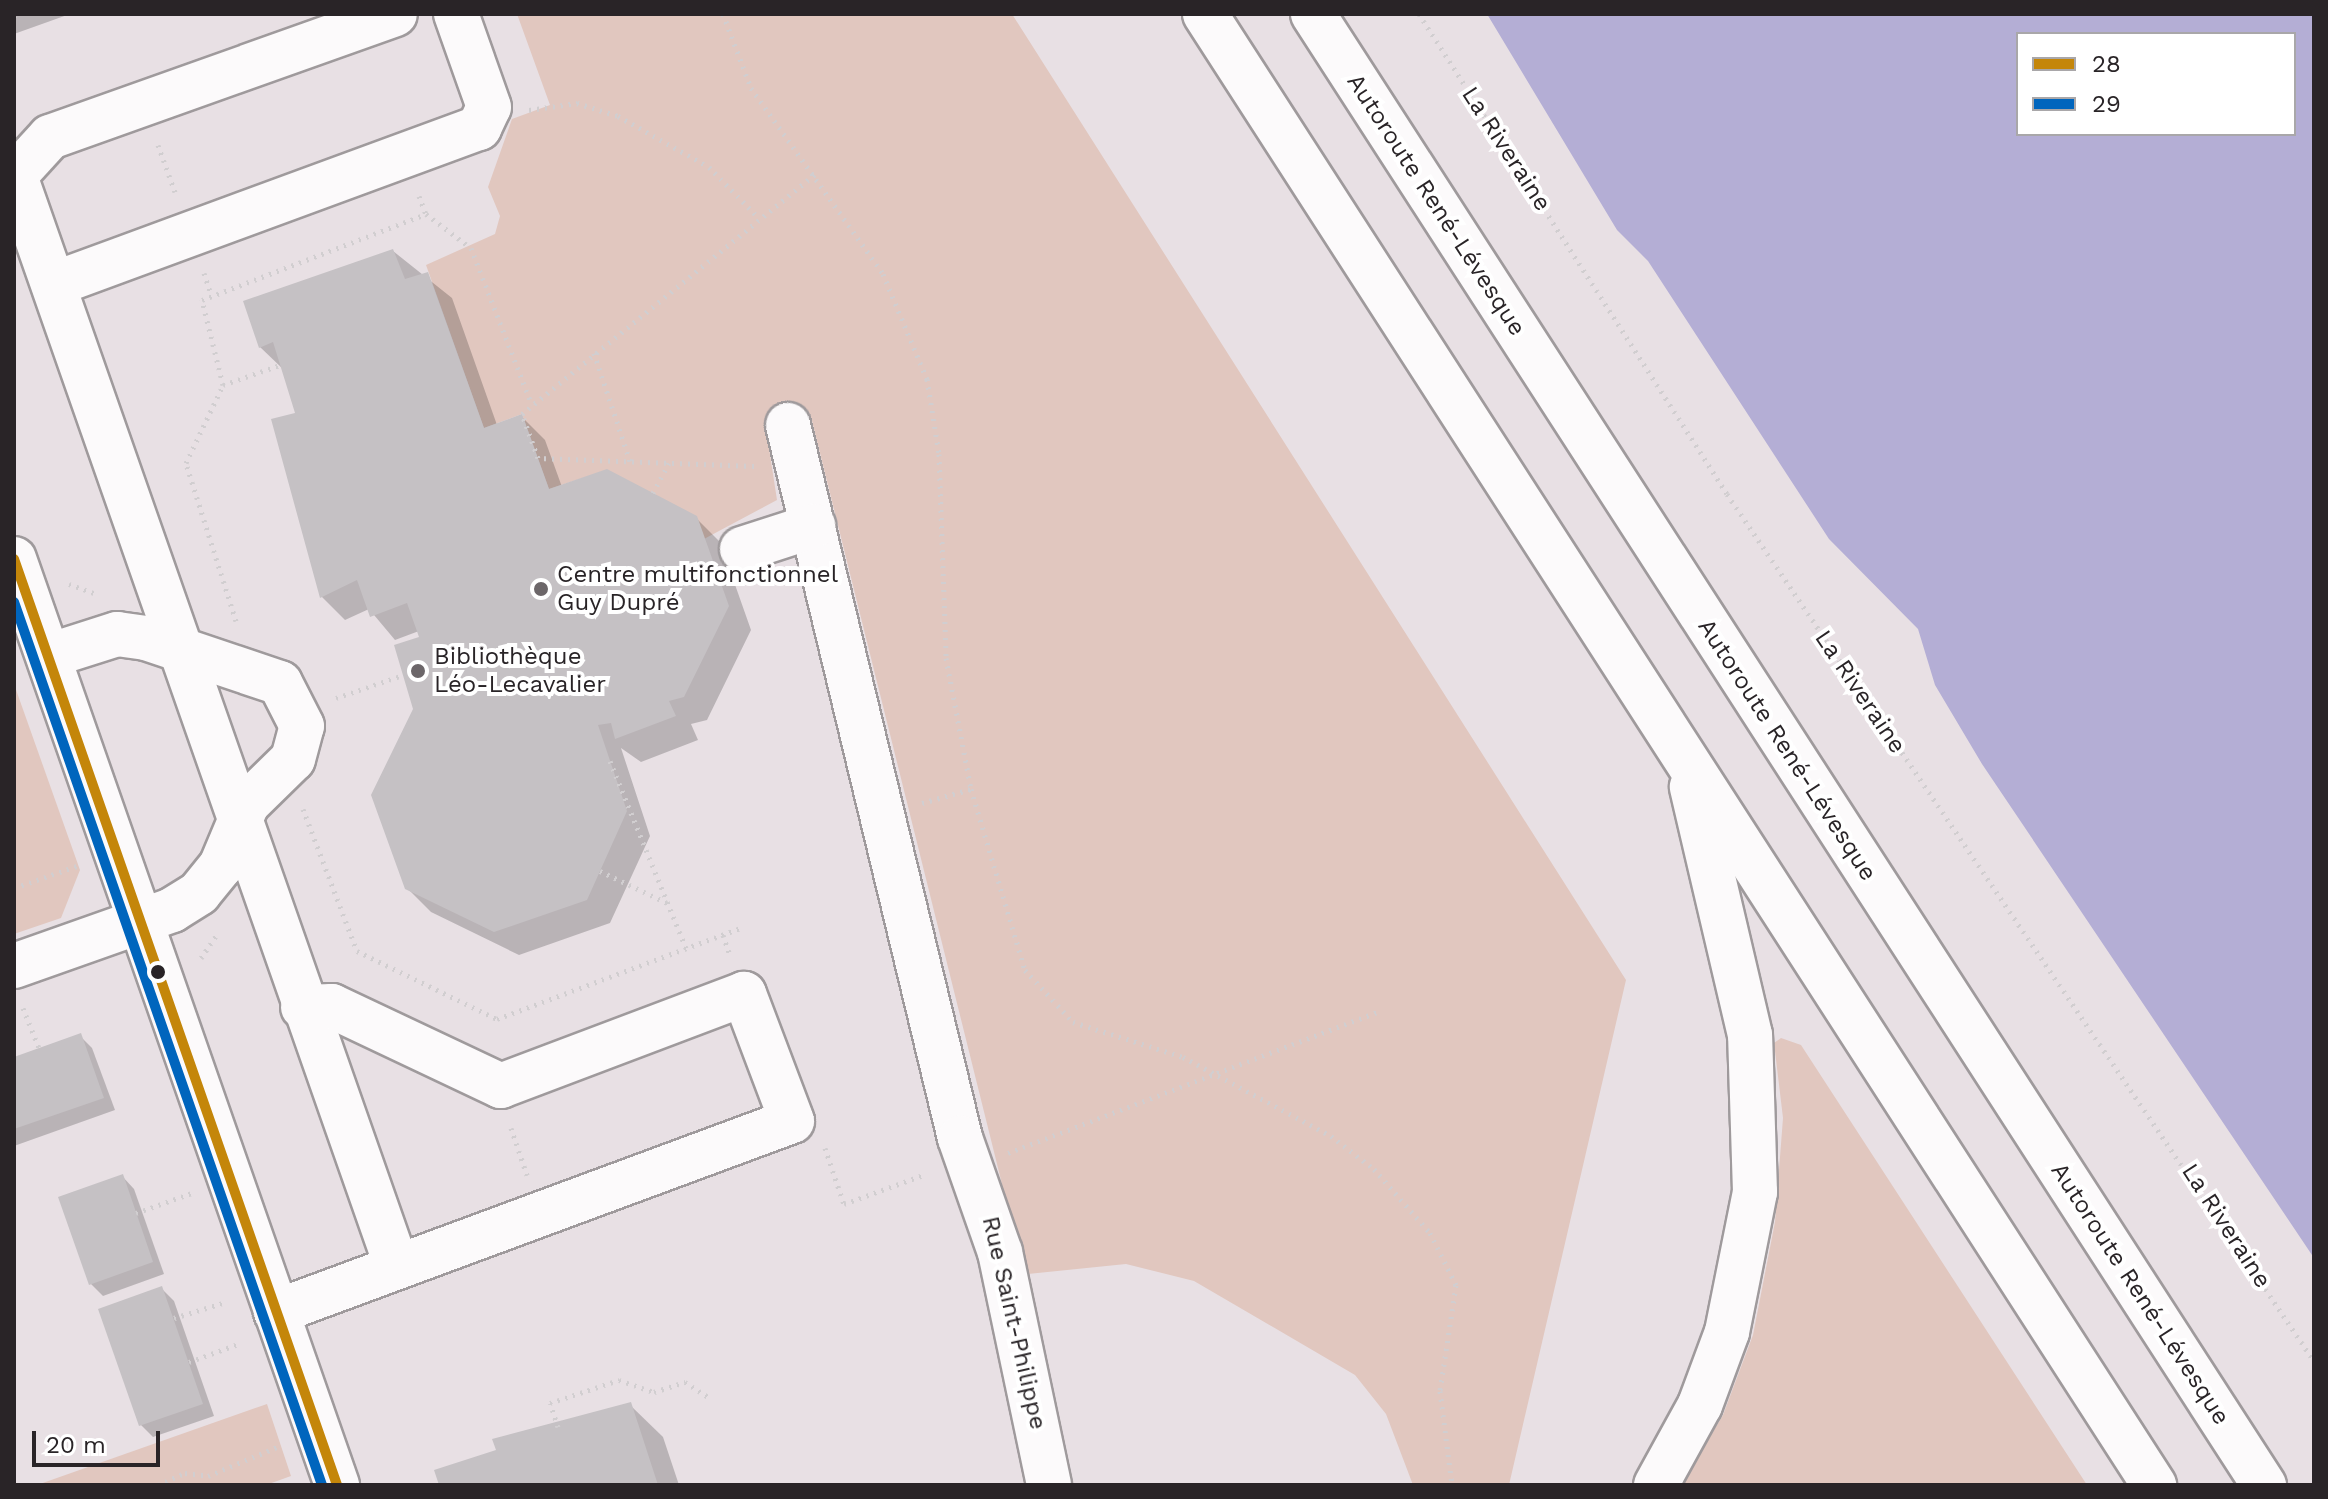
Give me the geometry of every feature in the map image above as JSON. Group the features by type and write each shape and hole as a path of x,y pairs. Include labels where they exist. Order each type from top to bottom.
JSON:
{"main road":[{"path":"395,14 50,137 17,172 303,1007 397,1267"},
{"path":"57,283 479,128 489,107 456,14"},
{"path":"1205,14 2154,1485"},
{"name":"Autoroute René-Lévesque","path":"1313,14 2264,1485"},
{"name":"Rue Saint-Philippe","path":"788,425 965,1164 1000,1252 1049,1485"},
{"path":"742,549 813,526"},
{"path":"17,578 48,656 140,923 262,1326 337,1485"},
{"path":"17,982 199,893 221,866 239,818 293,759 302,726 298,710 280,683 180,649 117,634 48,656"},
{"path":"1656,1485 1700,1405 1727,1332 1756,1176 1750,1035 1685,758"},
{"path":"262,1326 397,1267 792,1121 744,994 501,1086 332,1006 303,1007"}],"path":[{"path":"723,14 751,88 815,174 883,274 927,379 939,454 946,658 971,789 1025,970 1073,1022 1225,1076 1352,1151 1444,1252 1458,1305 1440,1391 1452,1485"},
{"name":"La Riveraine","path":"1419,14 1727,494 2314,1361"},
{"path":"550,105 577,103 668,141 709,167 759,218"},
{"path":"155,137 177,197"},
{"path":"772,466 538,458 522,414 815,174"},
{"path":"239,630 186,463 223,385 198,308 210,291 426,214 471,248 532,405"},
{"path":"594,353 630,461"},
{"path":"223,385 280,365"},
{"path":"653,493 669,463"},
{"path":"331,700 403,675"},
{"path":"328,690 335,714"},
{"path":"610,761 686,948"},
{"path":"310,798 303,809 357,951 497,1019 740,928"},
{"path":"14,888 83,864"},
{"path":"600,871 667,903"},
{"path":"17,982 39,1048"},
{"path":"821,1138 844,1204 1225,1076 1380,1011"},
{"path":"509,1123 530,1182"},
{"path":"136,1213 197,1191"},
{"path":"174,1318 234,1299"},
{"path":"189,1362 262,1326"},
{"path":"558,1427 550,1403 619,1380 654,1392 685,1382 711,1399"},
{"path":"158,1485 185,1473 208,1476 286,1444"}],"shaded area":[{"path":"517,14 1012,14 1626,980 1509,1485 1413,1485 1386,1414 1355,1375 1194,1281 1126,1264 1018,1275 1001,1180 812,421 798,404 774,411 769,448 777,500 704,539 607,470 549,489 522,414 484,428 426,265 495,234 500,216 488,187 512,119 550,105"},
{"path":"1487,14 2314,14 2314,1258 1982,764 1935,685 1918,629 1829,539 1648,261 1617,230"},
{"path":"14,684 80,870 61,918 14,934"},
{"path":"1781,1038 1801,1045 2087,1485 1681,1485 1723,1415 1753,1335 1775,1222 1783,1118 1774,1043"},
{"path":"267,1404 291,1476 266,1485 37,1485"}],"building":[{"name":"Centre multifonctionnel Guy Dupré","path":"393,249 405,279 428,272 484,428 522,414 549,489 607,469 697,516 729,606 684,697 669,701 676,716 615,739 611,723 598,725 627,811 587,900 494,932 405,889 371,795 413,709 394,645 419,637 407,603 370,617 357,580 320,598 271,419 295,413 273,342 259,348 243,301"},
{"path":"81,1033 104,1098 14,1129 14,1057"},
{"path":"123,1174 153,1262 89,1285 58,1197"},
{"path":"162,1286 203,1404 139,1426 98,1309"},
{"path":"631,1402 658,1485 439,1485 434,1470 496,1450 492,1439"}],"transit line":[{"name":"28","path":"14,559 337,1485"},
{"name":"29","path":"14,602 322,1485"}],"place":[{"name":"Centre multifonctionnel Guy Dupré","path":"541,589"},
{"name":"Bibliothèque Léo-Lecavalier","path":"418,671"}]}
